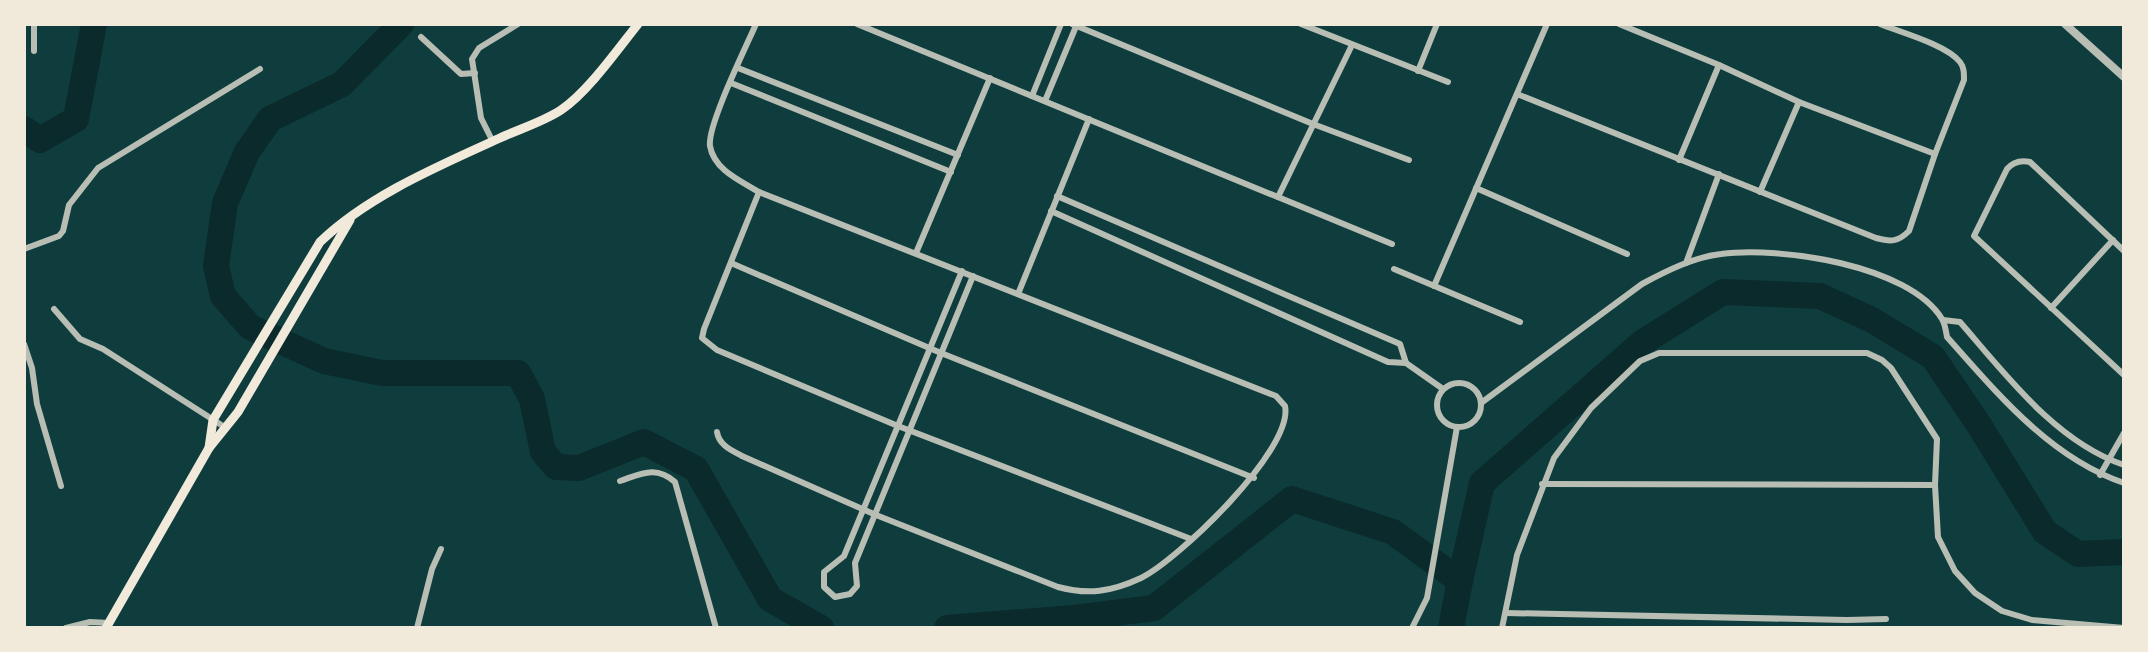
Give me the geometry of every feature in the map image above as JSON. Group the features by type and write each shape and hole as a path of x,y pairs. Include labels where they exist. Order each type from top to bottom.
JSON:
{"main road":[{"path":"209,448 213,420 320,242 393,192 562,110 604,68 638,24"},
{"path":"107,625 209,448 226,428 263,371 351,218"}],"street":[{"path":"34,24 34,51"},
{"path":"499,24 506,31"},
{"path":"493,142 481,118 472,59 479,48 518,24"},
{"path":"717,432 718,439 724,445 742,456 864,510 1058,587 1084,593 1125,585 1143,577 1191,539 1254,478 1286,419 1282,400 759,192 728,173 711,149 713,128 756,24"},
{"path":"857,24 1392,244"},
{"path":"1032,96 1061,24"},
{"path":"1301,24 1448,82"},
{"path":"1418,71 1437,24"},
{"path":"1434,286 1547,24"},
{"path":"1619,24 1799,102 1935,154"},
{"path":"1517,94 1890,242 1901,239 1909,231 1965,71 1951,54 1880,24"},
{"path":"2065,24 2124,77"},
{"path":"1045,101 1075,25 1313,124 1409,160"},
{"path":"421,37 461,74 475,73"},
{"path":"1278,197 1352,45"},
{"path":"1679,160 1719,65"},
{"path":"738,68 958,155"},
{"path":"24,249 57,239 63,231 69,205 79,188 98,168 260,69"},
{"path":"916,253 990,78"},
{"path":"731,83 951,172"},
{"path":"1760,192 1799,102"},
{"path":"1018,294 1089,119"},
{"path":"2124,251 2030,162 2017,162 2007,169 1974,236 2124,375"},
{"path":"1686,263 1719,174"},
{"path":"1476,188 1627,254"},
{"path":"759,192 704,329 702,338 705,342 717,350 898,426 1191,539"},
{"path":"1057,196 1400,344 1406,363"},
{"path":"1051,211 1388,362 1406,363 1443,389"},
{"path":"2051,308 2113,240"},
{"path":"1481,403 1475,389 1459,383 1443,389 1438,397 1438,414 1449,425 1467,426 1475,421 1481,403 1642,284 1686,263 1719,254 1745,253 1822,258 1870,270 1920,296 1943,320 1947,337 2032,426 2100,475 2124,483"},
{"path":"731,263 941,353 1254,478"},
{"path":"1394,269 1520,322"},
{"path":"962,271 844,556 827,568 823,577 827,591 835,597 850,594 857,586 855,563 973,276"},
{"path":"54,309 80,339 103,349 226,428"},
{"path":"1943,320 1960,322 2042,412 2081,444 2124,465"},
{"path":"24,344 32,368 37,404 61,486"},
{"path":"1502,628 1517,555 1554,458 1577,425 1647,356 1659,353 1867,353 1891,368 1937,439 1935,485 1938,537 1955,571 1975,593 2002,611 2032,620 2124,628"},
{"path":"1412,628 1427,598 1457,427"},
{"path":"2100,475 2124,433"},
{"path":"620,481 658,471 675,482 716,628"},
{"path":"1542,484 1935,485"},
{"path":"417,628 432,569 441,549"},
{"path":"1506,613 1886,619"},
{"path":"66,628 90,622 107,625"}],"waterway":[{"path":"24,129 40,140 76,119 94,24"},
{"path":"401,24 342,84 270,119 247,152 225,203 216,266 223,296 250,327 324,361 382,373 518,373 532,399 543,452 556,467 579,468 644,442 696,469 770,599 821,628"},
{"path":"947,628 1154,608 1292,499 1393,532 1460,581 1482,483 1643,342 1723,292 1820,296 1872,320 1933,357 2045,532 2078,554 2124,552"},
{"path":"1451,628 1460,581"}]}
